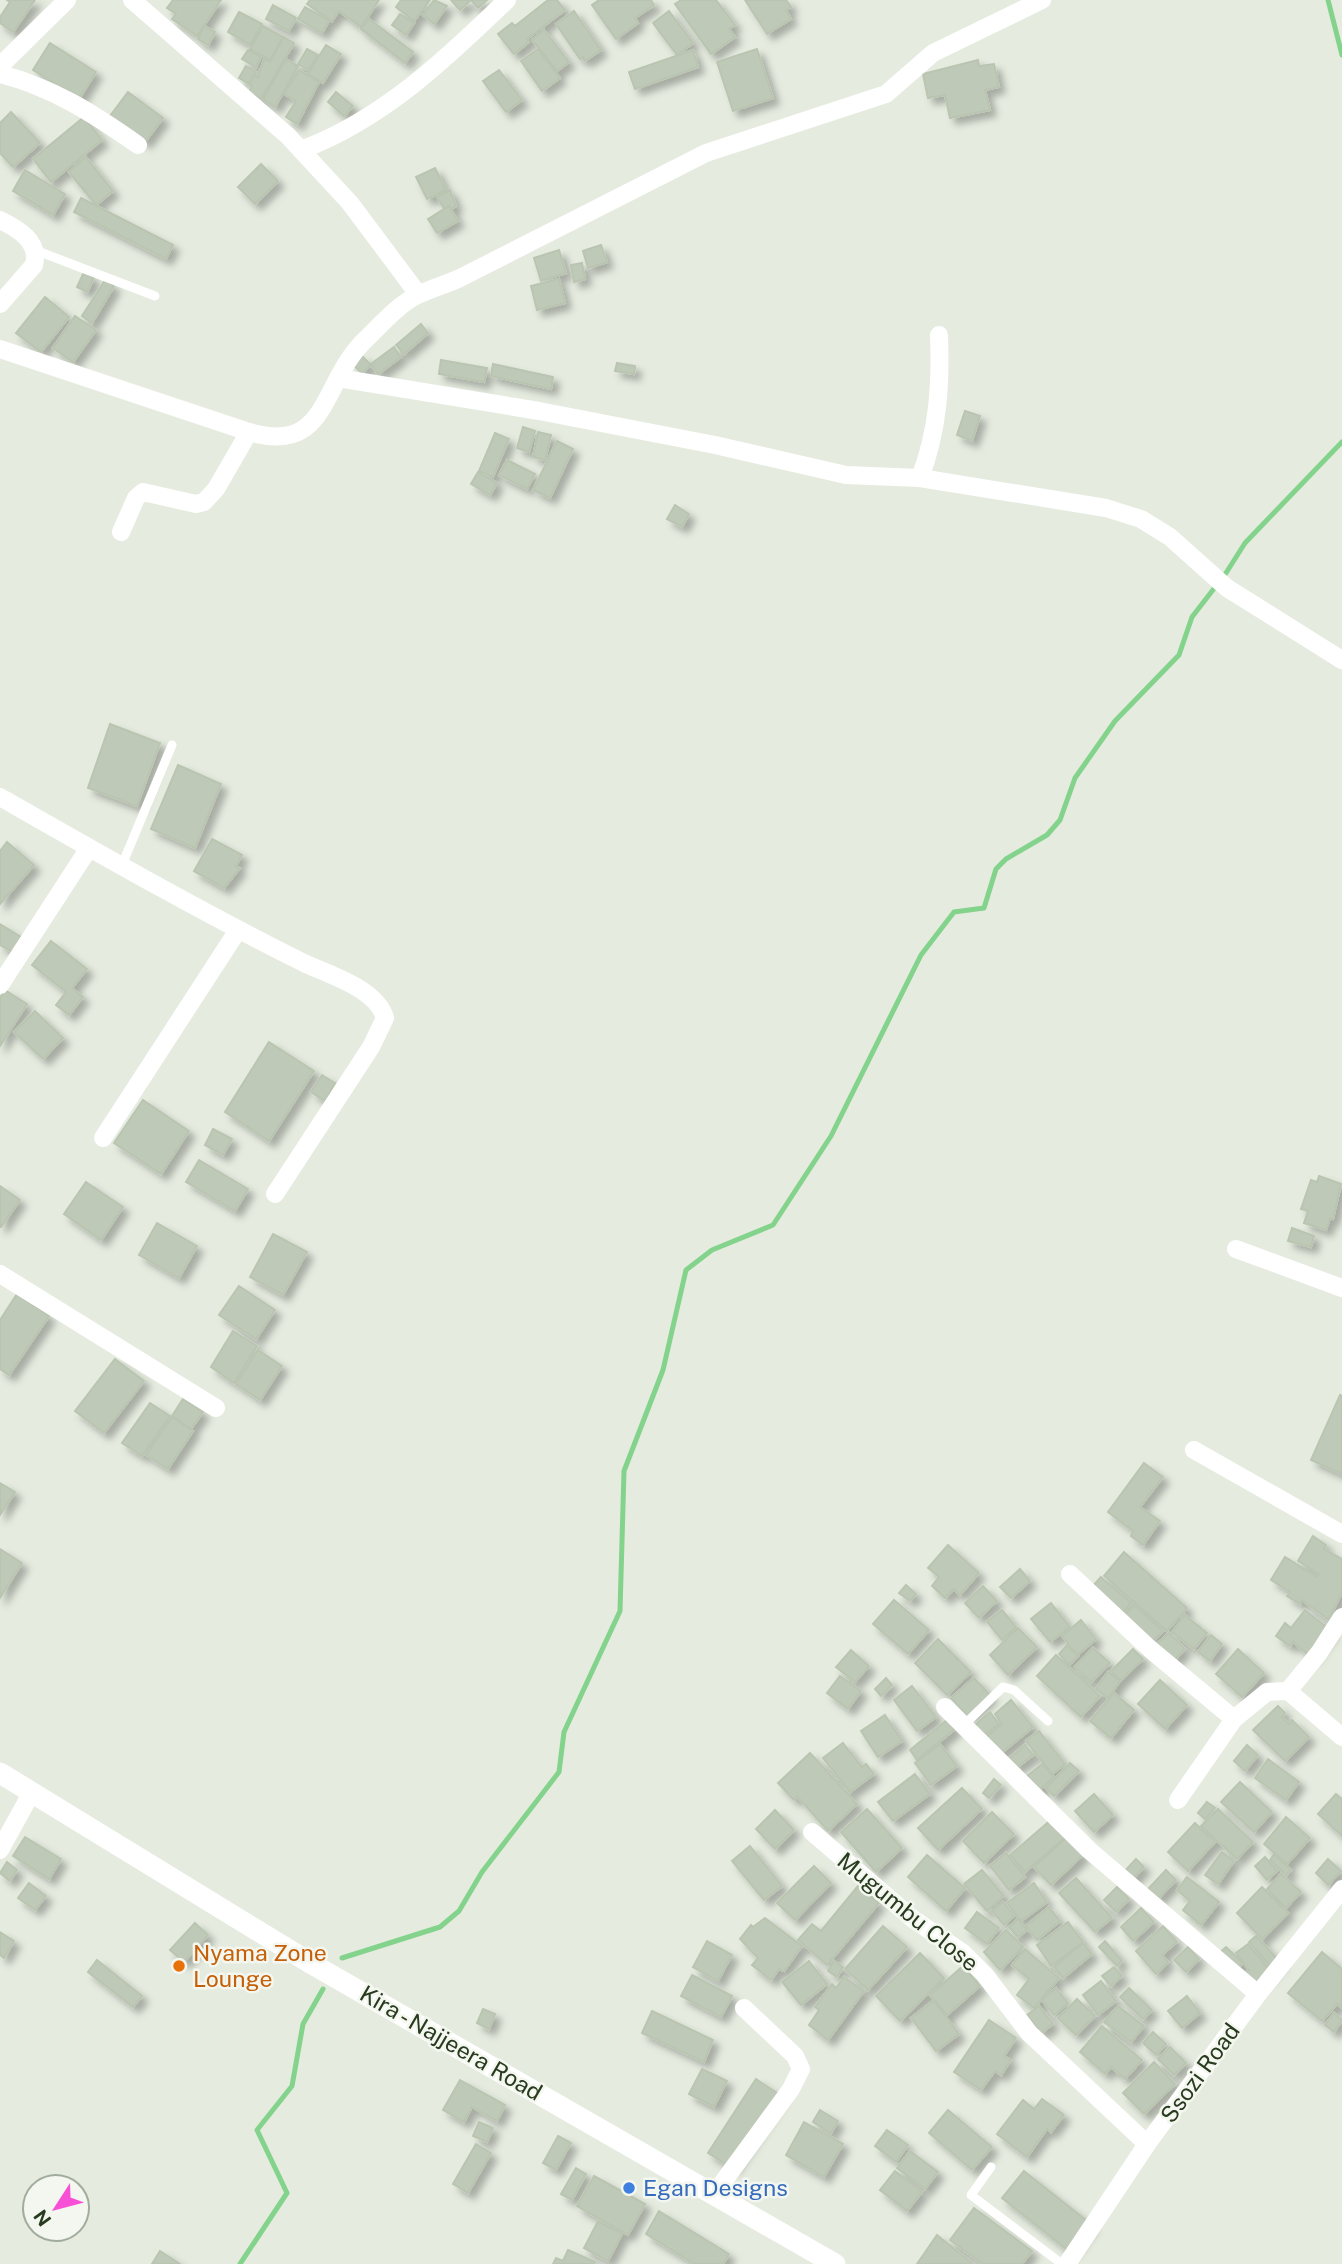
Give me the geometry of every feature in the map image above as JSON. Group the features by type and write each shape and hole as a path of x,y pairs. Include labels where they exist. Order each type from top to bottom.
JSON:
{"main road":[{"name":"Kira - Najjeera Road","path":"0,1773 312,1964 835,2264"}],"street":[{"path":"0,66 67,0"},
{"path":"132,0 199,56 301,150 350,203 418,294"},
{"path":"301,150 328,140 398,96 449,56 507,0"},
{"path":"0,349 274,440 304,430 326,404 338,378 361,345 418,294 460,278 706,153 886,94 933,53 1042,0"},
{"path":"0,74 56,93 96,115 138,145"},
{"path":"0,220 23,233 34,250 34,265 0,304"},
{"path":"920,478 934,437 941,385 939,335"},
{"path":"338,378 539,411 715,445 846,475 920,478 1106,508 1141,519 1170,537 1227,588 1342,660"},
{"path":"121,533 136,498 144,492 196,503 204,502 216,489 249,432"},
{"path":"0,797 238,930 359,990 378,1003 385,1018 371,1047 275,1194"},
{"path":"0,985 89,848"},
{"path":"103,1138 238,930"},
{"path":"1236,1250 1342,1288"},
{"path":"0,1274 215,1408"},
{"path":"1194,1450 1342,1534"},
{"path":"1070,1574 1150,1649 1234,1719"},
{"path":"1288,1691 1319,1653 1342,1617"},
{"path":"1178,1800 1234,1719 1267,1692 1288,1691 1342,1737"},
{"path":"946,1707 1089,1850 1258,1994"},
{"path":"0,1850 32,1792"},
{"name":"Mugumbu Close","path":"812,1832 914,1919 963,1953 985,1975 1030,2033 1147,2144"},
{"name":"Ssozi Road","path":"1067,2264 1147,2144 1258,1994 1339,1899"},
{"path":"715,2193 791,2089 801,2069 795,2056 744,2008"}],"lane":[{"path":"34,250 155,296"},
{"path":"122,865 172,745"},
{"path":"964,1725 1003,1687 1014,1690 1048,1721"},
{"path":"991,2167 971,2195 1062,2264"}],"building":[{"path":"7,0 35,0 13,32 0,23 0,17 10,2"},
{"path":"173,0 221,0 197,36 172,19 176,14 167,8"},
{"path":"310,0 379,0 361,27 339,11 332,21 307,4"},
{"path":"401,0 430,0 414,21 396,7"},
{"path":"434,0 447,6 434,24 423,15"},
{"path":"451,0 471,0 460,10"},
{"path":"471,0 487,0 478,8"},
{"path":"548,0 557,0 565,10 527,39 529,42 514,54 498,34 512,23 515,26"},
{"path":"599,0 651,0 654,5 635,18 638,23 616,39 592,5"},
{"path":"681,0 716,0 735,25 729,29 735,37 711,54 675,4"},
{"path":"745,0 786,0 791,7 786,10 791,19 767,34"},
{"path":"273,5 296,18 289,31 266,19"},
{"path":"305,7 329,21 322,33 298,19"},
{"path":"574,11 601,50 585,61 583,57 580,59 556,24"},
{"path":"669,11 693,43 677,55 653,23"},
{"path":"239,12 262,24 250,45 228,32"},
{"path":"400,14 414,23 406,35 392,25"},
{"path":"369,19 413,52 405,63 361,29"},
{"path":"204,26 215,32 208,45 198,39"},
{"path":"263,26 283,37 270,60 250,49"},
{"path":"544,30 569,62 557,71 532,40"},
{"path":"284,37 294,43 261,99 249,92 252,86 249,84 254,75 258,77 264,59 270,62"},
{"path":"50,43 96,72 79,99 33,70"},
{"path":"326,45 341,54 323,83 308,74"},
{"path":"307,49 318,55 308,70 298,64"},
{"path":"538,49 560,78 542,91 521,61"},
{"path":"757,49 773,98 733,111 717,62"},
{"path":"248,50 261,57 256,67 242,59"},
{"path":"693,50 698,67 635,89 629,72"},
{"path":"286,59 298,66 275,107 263,99"},
{"path":"978,60 979,66 994,64 999,87 985,90 990,110 950,118 945,95 928,98 923,74"},
{"path":"246,66 256,72 249,84 239,78"},
{"path":"299,70 319,82 297,124 286,117 296,101 284,94"},
{"path":"499,70 522,100 506,112 483,81"},
{"path":"128,92 163,118 145,142 110,116"},
{"path":"336,92 353,106 344,116 328,102"},
{"path":"11,112 40,143 13,167 0,153 0,123"},
{"path":"84,117 102,140 51,182 33,159"},
{"path":"86,157 113,191 96,205 69,172"},
{"path":"261,164 278,181 255,204 238,187"},
{"path":"435,168 446,190 427,199 416,177"},
{"path":"25,170 65,194 53,215 13,191"},
{"path":"450,190 456,206 446,212 437,197"},
{"path":"81,198 173,245 166,259 74,212"},
{"path":"449,206 458,221 437,233 428,219"},
{"path":"601,245 607,262 588,268 583,251"},
{"path":"559,250 566,273 541,281 534,258"},
{"path":"582,263 585,279 574,282 571,265"},
{"path":"84,272 94,278 87,292 77,287"},
{"path":"559,279 565,303 537,310 531,286"},
{"path":"105,280 114,286 92,323 82,316"},
{"path":"45,297 69,317 41,352 16,333"},
{"path":"75,316 96,330 73,362 53,348"},
{"path":"421,324 428,333 404,354 396,345"},
{"path":"394,347 401,357 378,374 371,364"},
{"path":"362,356 371,365 362,373 353,365"},
{"path":"441,360 487,368 484,382 439,374"},
{"path":"617,363 635,366 634,374 615,371"},
{"path":"493,364 553,377 551,389 491,376"},
{"path":"965,411 980,416 972,441 957,435"},
{"path":"523,427 535,431 529,452 517,448"},
{"path":"538,432 551,435 545,460 533,457"},
{"path":"495,433 509,439 493,477 479,471"},
{"path":"557,441 573,449 550,498 533,490"},
{"path":"507,460 535,474 527,489 499,475"},
{"path":"478,472 497,483 490,495 471,484"},
{"path":"675,505 689,514 682,527 667,519"},
{"path":"110,724 160,743 137,806 88,788"},
{"path":"178,765 221,784 195,848 151,829"},
{"path":"212,839 242,855 236,866 240,868 224,888 194,871"},
{"path":"7,842 34,865 0,904 0,851"},
{"path":"0,924 21,937 12,952 0,945"},
{"path":"51,941 87,969 72,988 83,997 69,1015 56,1005 66,992 32,965"},
{"path":"5,990 27,1004 0,1046 0,998"},
{"path":"35,1011 63,1038 43,1059 14,1032"},
{"path":"269,1042 314,1071 269,1141 225,1112"},
{"path":"322,1075 335,1083 325,1101 311,1092"},
{"path":"143,1100 189,1131 161,1174 114,1143"},
{"path":"213,1129 232,1139 223,1155 205,1145"},
{"path":"199,1160 248,1189 235,1211 186,1182"},
{"path":"1319,1176 1341,1184 1333,1219 1330,1218 1326,1230 1304,1223 1308,1211 1301,1209 1311,1180 1317,1182"},
{"path":"86,1182 123,1207 101,1240 64,1214"},
{"path":"0,1186 20,1200 1,1227 0,1227"},
{"path":"157,1223 197,1246 179,1278 139,1255"},
{"path":"1292,1228 1314,1236 1311,1247 1288,1241"},
{"path":"273,1234 307,1252 283,1295 250,1277"},
{"path":"239,1286 275,1310 256,1339 219,1315"},
{"path":"17,1294 49,1316 9,1375 0,1369 0,1320"},
{"path":"233,1331 257,1346 234,1383 211,1367"},
{"path":"258,1350 282,1366 260,1400 236,1384"},
{"path":"115,1359 144,1381 104,1433 75,1411"},
{"path":"1340,1395 1342,1396 1342,1474 1311,1460"},
{"path":"183,1399 203,1412 191,1429 172,1416"},
{"path":"150,1403 170,1416 142,1456 122,1443"},
{"path":"172,1417 193,1431 168,1469 146,1455"},
{"path":"1144,1463 1163,1477 1140,1507 1160,1521 1143,1545 1131,1536 1133,1531 1108,1512"},
{"path":"0,1483 15,1492 0,1515"},
{"path":"1313,1536 1326,1545 1324,1549 1342,1559 1342,1592 1329,1620 1302,1600 1300,1604 1287,1596 1290,1592 1271,1580 1285,1557 1317,1577 1319,1574 1298,1561"},
{"path":"948,1545 979,1573 960,1595 954,1589 945,1598 932,1586 939,1577 928,1568"},
{"path":"0,1549 22,1563 0,1598"},
{"path":"1124,1552 1187,1608 1167,1631 1104,1576"},
{"path":"1020,1569 1030,1581 1011,1598 1000,1587"},
{"path":"1101,1577 1131,1603 1122,1613 1092,1587"},
{"path":"906,1585 916,1594 910,1601 899,1593"},
{"path":"983,1586 997,1601 979,1618 965,1603"},
{"path":"894,1600 929,1630 908,1654 873,1624"},
{"path":"1051,1603 1070,1627 1050,1642 1031,1619"},
{"path":"1134,1605 1163,1631 1153,1641 1124,1615"},
{"path":"1002,1610 1016,1627 1002,1640 987,1622"},
{"path":"1305,1610 1331,1631 1311,1657 1293,1642 1290,1646 1276,1636 1285,1623 1291,1628"},
{"path":"1185,1615 1207,1633 1194,1649 1172,1632"},
{"path":"1081,1620 1096,1639 1077,1655 1062,1636"},
{"path":"1018,1628 1037,1647 1008,1675 990,1655"},
{"path":"1169,1633 1185,1649 1174,1661 1157,1644"},
{"path":"1211,1635 1222,1644 1210,1661 1198,1652"},
{"path":"938,1639 971,1672 947,1695 915,1663"},
{"path":"1067,1645 1078,1656 1069,1665 1059,1654"},
{"path":"1093,1648 1110,1663 1091,1682 1075,1667"},
{"path":"1133,1649 1143,1659 1120,1681 1111,1671"},
{"path":"1238,1649 1264,1673 1242,1697 1216,1674"},
{"path":"851,1650 869,1666 855,1682 836,1667"},
{"path":"1056,1655 1100,1696 1081,1717 1037,1676"},
{"path":"1108,1672 1120,1681 1108,1698 1096,1689"},
{"path":"840,1676 861,1691 848,1709 827,1693"},
{"path":"886,1678 892,1685 881,1696 875,1689"},
{"path":"974,1678 991,1696 968,1717 951,1698"},
{"path":"1160,1680 1187,1705 1165,1729 1138,1704"},
{"path":"912,1686 936,1717 917,1731 894,1700"},
{"path":"1114,1693 1134,1710 1111,1738 1090,1721"},
{"path":"1011,1700 1033,1727 999,1755 985,1738 1002,1724 995,1714"},
{"path":"1278,1706 1285,1713 1282,1717 1289,1724 1292,1720 1309,1737 1285,1761 1253,1730"},
{"path":"990,1712 999,1724 983,1736 975,1725"},
{"path":"885,1715 902,1741 878,1757 861,1731"},
{"path":"948,1719 955,1729 917,1760 910,1750"},
{"path":"1039,1731 1065,1764 1052,1774 1026,1741"},
{"path":"843,1743 862,1767 866,1764 874,1774 850,1792 823,1758"},
{"path":"940,1744 957,1766 931,1785 915,1763"},
{"path":"1025,1745 1033,1755 1016,1768 1009,1759"},
{"path":"1247,1745 1258,1755 1245,1771 1234,1761"},
{"path":"810,1753 857,1804 828,1831 797,1796 794,1800 778,1783"},
{"path":"1268,1759 1299,1782 1286,1800 1255,1778"},
{"path":"1070,1763 1079,1771 1054,1796 1046,1788"},
{"path":"1042,1764 1054,1777 1038,1791 1026,1777"},
{"path":"915,1774 930,1794 893,1821 878,1802"},
{"path":"994,1779 1001,1785 989,1798 983,1793"},
{"path":"1240,1782 1272,1812 1254,1832 1221,1802"},
{"path":"962,1788 982,1809 938,1850 918,1828"},
{"path":"1094,1794 1113,1815 1094,1832 1075,1811"},
{"path":"1336,1794 1342,1799 1342,1836 1318,1814"},
{"path":"1207,1802 1215,1808 1205,1819 1198,1813"},
{"path":"867,1809 902,1848 876,1872 841,1832"},
{"path":"1218,1809 1253,1842 1237,1859 1201,1826"},
{"path":"775,1810 794,1830 775,1849 756,1829"},
{"path":"992,1812 1014,1834 984,1863 963,1841"},
{"path":"1286,1817 1310,1838 1287,1864 1264,1844"},
{"path":"1052,1819 1067,1836 1025,1872 1010,1855"},
{"path":"1195,1823 1215,1842 1188,1871 1168,1852"},
{"path":"25,1837 61,1859 49,1879 13,1856"},
{"path":"1066,1838 1083,1855 1051,1885 1034,1867"},
{"path":"750,1846 782,1886 764,1900 732,1861"},
{"path":"1222,1852 1234,1861 1218,1884 1205,1875"},
{"path":"1006,1853 1025,1877 1009,1890 990,1866"},
{"path":"1274,1854 1291,1870 1286,1875 1270,1860"},
{"path":"927,1855 965,1888 946,1911 908,1877"},
{"path":"1265,1857 1277,1871 1267,1880 1255,1866"},
{"path":"1136,1859 1144,1867 1131,1881 1123,1873"},
{"path":"1328,1859 1341,1871 1328,1885 1316,1873"},
{"path":"7,1862 17,1870 10,1881 0,1873"},
{"path":"814,1866 831,1883 795,1920 777,1903"},
{"path":"982,1870 1004,1896 987,1911 964,1884"},
{"path":"1166,1870 1176,1880 1158,1899 1148,1889"},
{"path":"1281,1874 1301,1892 1286,1908 1267,1889"},
{"path":"1187,1877 1219,1902 1201,1925 1183,1910 1190,1901 1177,1890"},
{"path":"1076,1878 1112,1918 1095,1932 1059,1893"},
{"path":"29,1883 46,1896 35,1910 18,1898"},
{"path":"1034,1883 1047,1902 1021,1921 1007,1903"},
{"path":"858,1886 879,1903 827,1965 798,1940 812,1924 821,1931"},
{"path":"1117,1887 1129,1899 1116,1912 1104,1900"},
{"path":"1262,1887 1288,1913 1262,1939 1237,1913"},
{"path":"1003,1902 1014,1916 1004,1925 992,1911"},
{"path":"1049,1907 1060,1921 1037,1940 1026,1926"},
{"path":"1141,1908 1154,1922 1133,1941 1121,1927"},
{"path":"977,1912 999,1928 987,1944 965,1928"},
{"path":"765,1918 802,1946 784,1971 779,1969 771,1980 752,1965 758,1958 740,1939 751,1925 753,1927"},
{"path":"1018,1919 1027,1930 1018,1937 1009,1927"},
{"path":"1068,1922 1083,1942 1051,1966 1037,1945"},
{"path":"195,1923 208,1935 184,1962 170,1950"},
{"path":"883,1926 907,1947 868,1990 845,1969"},
{"path":"1163,1926 1177,1942 1162,1955 1168,1962 1156,1974 1136,1951"},
{"path":"1006,1930 1023,1947 1000,1970 984,1952"},
{"path":"0,1932 14,1941 4,1958 0,1955"},
{"path":"1256,1936 1280,1962 1272,1968 1249,1942"},
{"path":"707,1941 732,1955 718,1981 693,1967"},
{"path":"1105,1941 1122,1961 1117,1966 1099,1947"},
{"path":"1083,1943 1092,1954 1063,1978 1054,1967"},
{"path":"1248,1944 1271,1972 1253,1986 1243,1975 1249,1970 1236,1953"},
{"path":"1188,1947 1199,1959 1186,1972 1174,1960"},
{"path":"1226,1947 1243,1963 1235,1971 1218,1954"},
{"path":"1025,1949 1059,1978 1034,2008 1017,1995 1029,1979 1012,1965"},
{"path":"1322,1952 1342,1969 1342,2008 1337,2004 1322,2021 1288,1993"},
{"path":"920,1953 944,1978 900,2021 876,1996"},
{"path":"97,1960 142,1996 133,2007 88,1972"},
{"path":"809,1961 827,1984 801,2005 782,1982"},
{"path":"834,1961 843,1967 837,1977 828,1971"},
{"path":"963,1966 980,1986 947,2015 930,1995"},
{"path":"1114,1967 1122,1976 1111,1986 1102,1976"},
{"path":"692,1975 732,1996 721,2017 681,1996"},
{"path":"844,1977 864,1991 828,2040 809,2025 819,2010 815,2007 832,1984 836,1988"},
{"path":"1101,1981 1116,2001 1098,2015 1083,1995"},
{"path":"1056,1988 1068,2003 1054,2015 1042,2000"},
{"path":"1129,1988 1152,2010 1143,2019 1120,1997"},
{"path":"1187,1996 1200,2013 1182,2028 1168,2011"},
{"path":"1077,1999 1095,2016 1076,2035 1058,2018"},
{"path":"934,2001 959,2034 936,2051 911,2018"},
{"path":"1039,2006 1053,2024 1041,2033 1027,2015"},
{"path":"1118,2006 1144,2026 1131,2042 1104,2022"},
{"path":"483,2009 495,2014 489,2029 477,2023"},
{"path":"652,2011 713,2040 704,2062 642,2033"},
{"path":"1334,2013 1342,2020 1334,2032 1325,2025"},
{"path":"989,2020 1016,2038 1004,2056 1011,2060 1001,2075 995,2071 981,2090 954,2072"},
{"path":"1102,2026 1142,2060 1125,2079 1111,2067 1105,2074 1080,2052"},
{"path":"1153,2032 1166,2044 1156,2055 1143,2043"},
{"path":"1170,2047 1186,2063 1174,2075 1158,2059"},
{"path":"1154,2062 1175,2084 1144,2114 1123,2093"},
{"path":"702,2069 727,2081 714,2107 689,2094"},
{"path":"756,2079 780,2095 732,2168 708,2153"},
{"path":"460,2080 505,2105 497,2121 472,2107 464,2122 443,2110"},
{"path":"1042,2099 1064,2115 1051,2132 1047,2129 1027,2157 997,2134 1023,2100 1034,2109"},
{"path":"820,2110 838,2121 831,2133 813,2122"},
{"path":"948,2110 992,2147 972,2170 929,2133"},
{"path":"479,2122 493,2128 487,2142 473,2136"},
{"path":"804,2122 843,2144 824,2177 786,2155"},
{"path":"887,2130 908,2145 896,2162 875,2146"},
{"path":"558,2136 571,2143 556,2170 543,2163"},
{"path":"476,2144 491,2153 468,2193 453,2184"},
{"path":"910,2151 938,2172 925,2189 897,2168"},
{"path":"576,2168 586,2174 572,2200 561,2194"},
{"path":"895,2171 922,2192 907,2211 880,2190"},
{"path":"1024,2171 1091,2224 1070,2252 1002,2198"},
{"path":"594,2176 645,2204 628,2235 577,2206"},
{"path":"974,2208 1032,2251 1022,2264 983,2264 950,2240"},
{"path":"659,2211 729,2254 723,2264 694,2264 646,2234"},
{"path":"598,2221 622,2234 608,2261 584,2248"},
{"path":"937,2235 973,2264 917,2264"},
{"path":"568,2250 595,2262 553,2264 556,2258 563,2261"},
{"path":"160,2251 180,2264 152,2264"}],"waterway":[{"path":"1328,0 1342,55"},
{"path":"342,1958 440,1927 459,1911 482,1872 559,1772 564,1732 620,1611 624,1471 663,1370 686,1270 712,1250 773,1225 831,1136 921,955 954,912 984,908 996,869 1006,859 1047,835 1060,820 1075,778 1115,721 1179,655 1192,617 1245,543 1342,442"},
{"path":"240,2264 287,2193 257,2130 292,2086 303,2024 323,1989"}],"place":[{"name":"Nyama Zone Lounge","path":"179,1966"},
{"name":"Egan Designs","path":"629,2188"}]}
